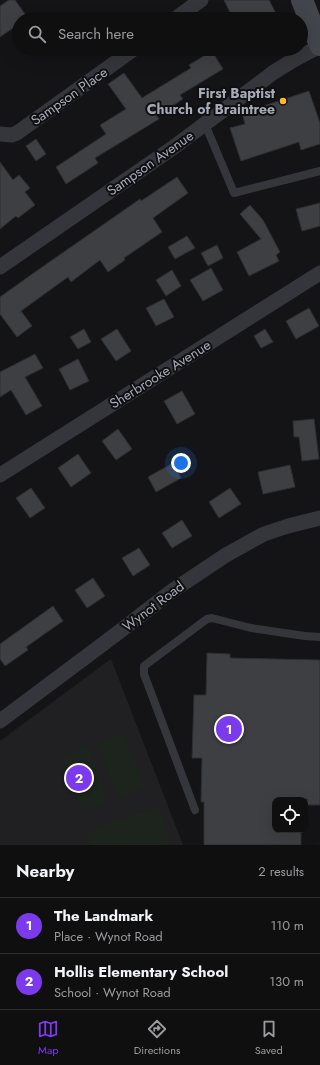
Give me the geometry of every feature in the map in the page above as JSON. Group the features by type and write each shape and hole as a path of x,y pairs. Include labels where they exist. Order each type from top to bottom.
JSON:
{"main road":[{"path":"302,0 307,12"},
{"path":"308,15 320,46"}],"street":[{"path":"185,12 201,0"},
{"name":"Sampson Avenue","path":"308,52 320,46"},
{"name":"Sampson Place","path":"0,134 12,135 17,133 124,56"},
{"name":"Sampson Avenue","path":"0,267 168,151 274,72 301,56"},
{"name":"Sherbrooke Avenue","path":"0,475 320,273"},
{"name":"Wynot Road","path":"0,721 178,587 226,555 264,534 320,518"}],"lane":[{"path":"205,124 234,193 320,171"},
{"path":"195,810 144,674 144,666 207,619 212,618 217,618 234,625 251,628 320,637"}],"shaded area":[{"path":"111,659 183,845 0,845 0,741"},
{"path":"124,733 144,788 119,798 98,742"},
{"path":"87,746 108,802 82,811 62,756"},
{"path":"158,807 171,842 164,845 91,845 86,832"}],"building":[{"path":"9,0 15,0 24,12 12,12 12,29 0,37 0,6"},
{"path":"224,0 269,0 275,12 230,12"},
{"path":"204,56 215,56 223,69 180,95 183,99 157,116 159,119 95,158 98,163 66,184 56,167 106,134 100,125 126,109 108,84 124,73 142,98 191,68 189,65"},
{"path":"309,91 320,123 320,144 301,150 299,142 241,161 230,128 245,124 242,113"},
{"path":"36,139 46,154 36,161 26,146"},
{"path":"0,162 13,180 19,175 30,188 25,192 35,205 18,218 16,216 0,229"},
{"path":"177,177 188,193 153,218 162,232 124,258 125,260 108,272 100,260 71,282 68,277 21,311 32,326 17,337 0,314 0,297 140,199 141,201"},
{"path":"320,203 320,226 302,231 296,209"},
{"path":"250,205 263,220 280,252 276,255 279,261 249,276 237,252 261,239 240,214"},
{"path":"187,236 195,248 175,259 168,247"},
{"path":"217,245 223,258 208,266 201,253"},
{"path":"211,268 223,290 203,301 190,280"},
{"path":"172,270 181,286 166,296 156,280"},
{"path":"164,299 174,317 156,326 146,308"},
{"path":"309,308 319,326 296,339 286,321"},
{"path":"84,329 91,342 78,349 70,337"},
{"path":"117,329 131,351 116,361 101,339"},
{"path":"265,329 273,342 261,348 254,336"},
{"path":"35,354 43,368 25,377 42,406 26,415 11,390 0,397 0,372"},
{"path":"78,359 89,381 70,390 59,369"},
{"path":"182,391 195,414 177,424 164,401"},
{"path":"314,419 319,459 302,461 299,437 294,437 293,421"},
{"path":"118,429 132,449 116,460 102,441"},
{"path":"78,454 91,473 71,487 58,468"},
{"path":"173,463 181,478 156,492 148,477"},
{"path":"290,465 295,487 263,494 258,472"},
{"path":"31,488 45,508 30,518 16,498"},
{"path":"230,488 241,504 219,518 209,502"},
{"path":"182,520 192,536 172,548 162,533"},
{"path":"139,548 150,565 133,576 122,558"},
{"path":"93,578 105,596 87,608 75,590"},
{"path":"53,606 63,621 26,647 28,650 5,666 0,659 0,644"},
{"path":"207,653 230,654 230,658 320,660 320,805 308,805 308,797 272,797 272,833 301,833 301,845 204,845 204,802 201,802 202,758 192,758 194,695 206,695"}],"place":[{"name":"First Baptist Church of Braintree","path":"283,101"},
{"name":"The Landmark","path":"229,729"},
{"name":"Hollis Elementary School","path":"79,778"}]}
